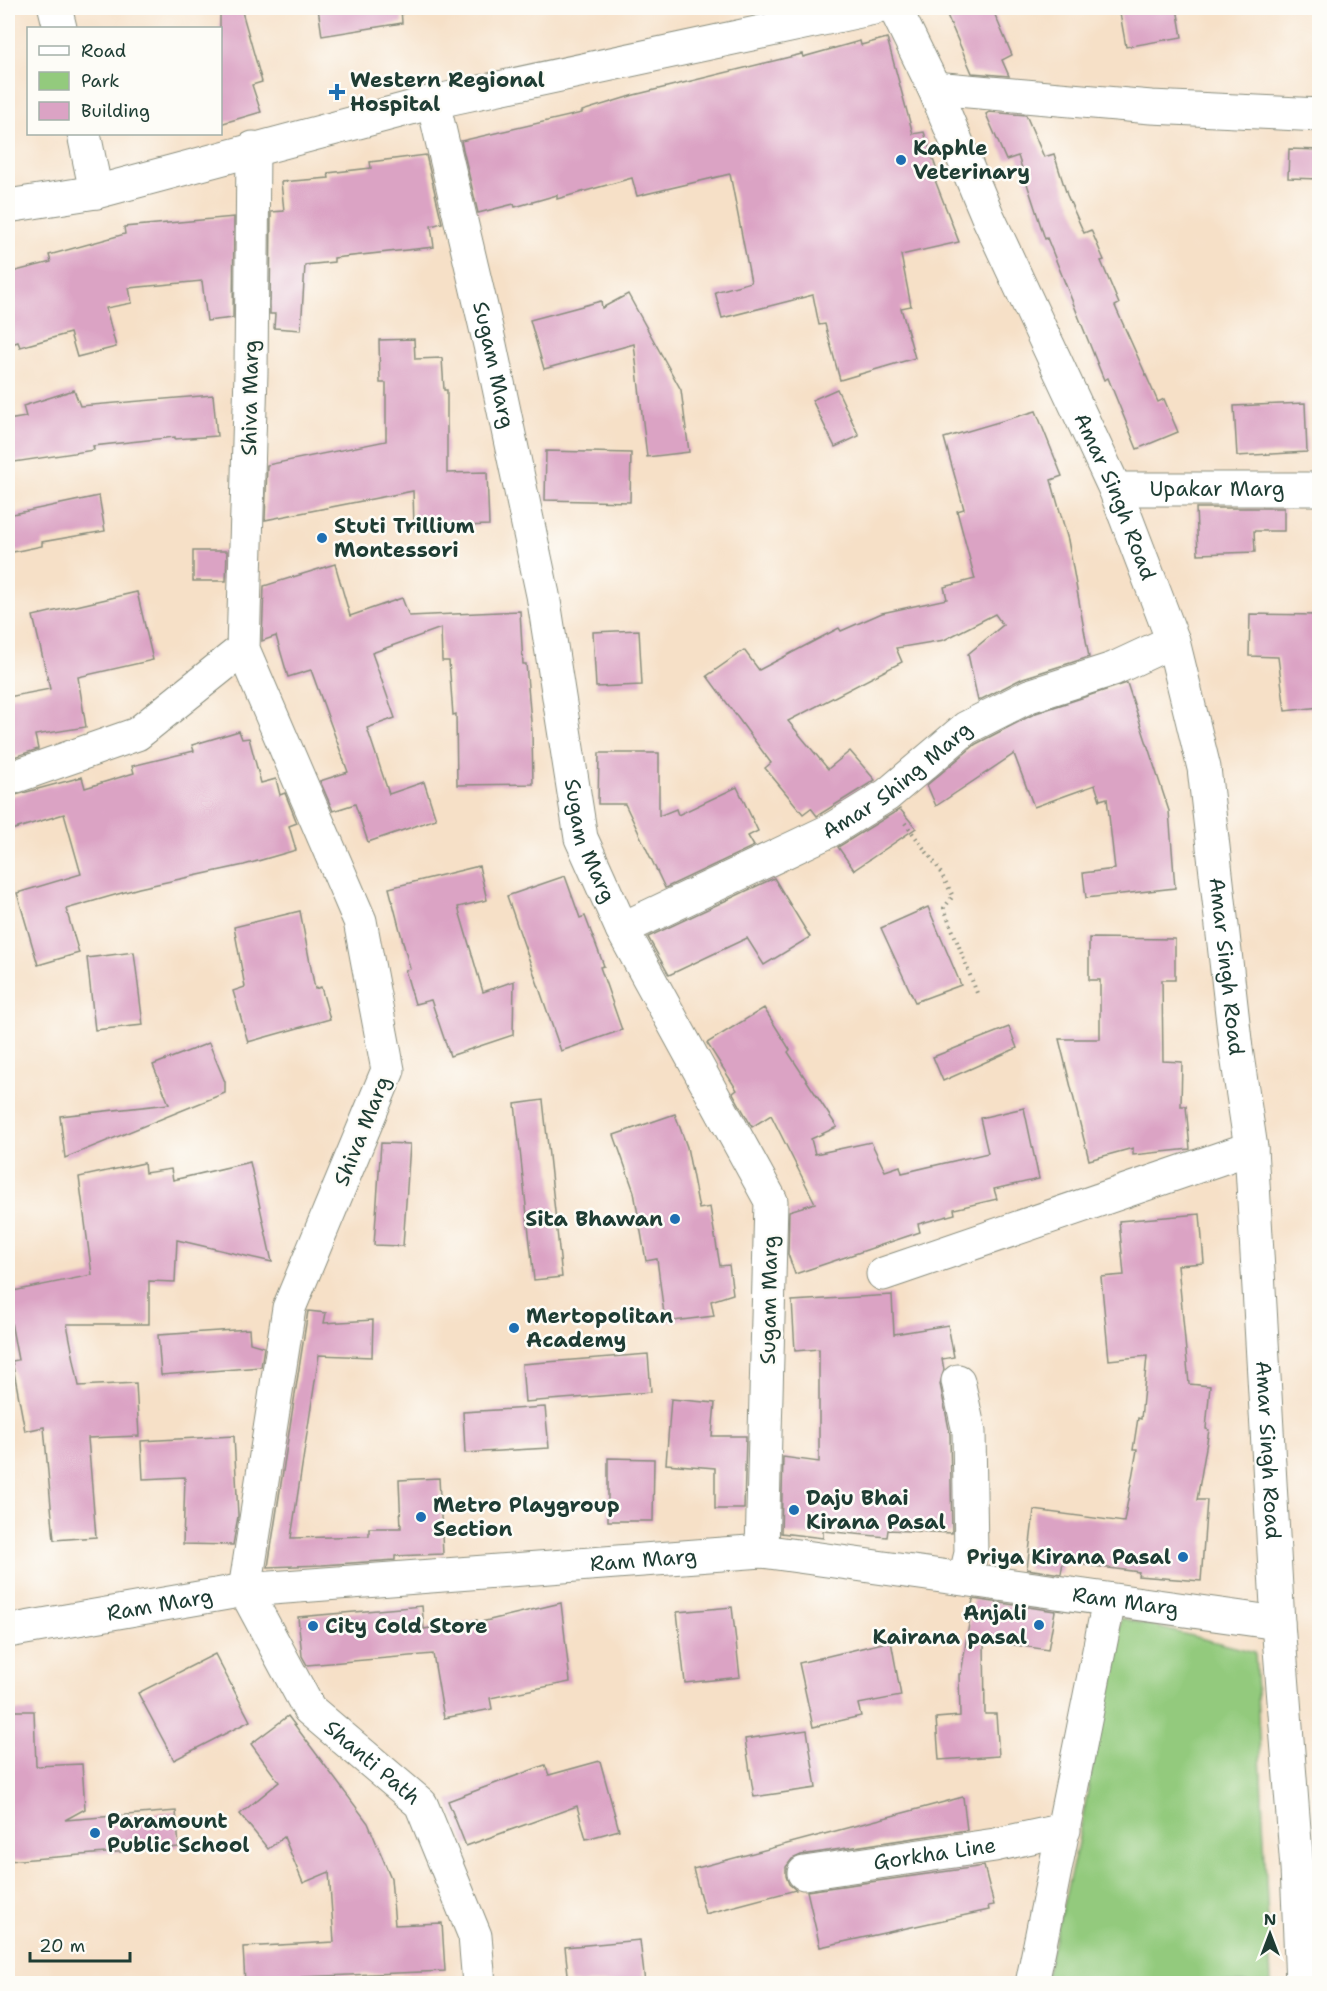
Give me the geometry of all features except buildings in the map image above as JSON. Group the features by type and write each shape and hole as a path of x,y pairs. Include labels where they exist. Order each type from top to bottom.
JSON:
{"street":[{"path":"55,8 60,27"},
{"path":"8,206 96,192 253,148 352,125 434,102 874,8"},
{"name":"Amar Singh Road","path":"895,8 934,88 988,216 1115,489 1173,641 1204,768 1236,1049 1251,1148 1278,1623 1297,1868 1302,1983"},
{"path":"934,88 1151,107 1320,115"},
{"name":"Sugam Marg","path":"434,102 490,345 543,595 581,838 622,929 771,1201 762,1551"},
{"path":"84,135 96,192"},
{"name":"Shiva Marg","path":"245,1590 289,1308 388,1070 360,921 243,648 251,372 253,148"},
{"name":"Upakar Marg","path":"1115,489 1320,489"},
{"name":"Amar Shing Marg","path":"622,929 829,831 887,795 966,728 1029,696 1113,669 1173,641"},
{"path":"8,779 137,734 243,648"},
{"path":"883,1274 1251,1148"},
{"path":"958,1381 969,1432 971,1553 965,1578"},
{"name":"Ram Marg","path":"8,1631 245,1590 762,1551 1278,1623"},
{"name":"Shanti Path","path":"245,1590 309,1709 421,1804 475,1936 479,1983"},
{"path":"1032,1983 1108,1600"},
{"name":"Gorkha Line","path":"804,1873 995,1845 1064,1830"}],"path":[{"path":"887,795 937,867 953,896 944,908 978,993"}],"green space":[{"path":"1121,1618 1255,1652 1271,1983 1044,1984 1077,1847"}],"place":[{"name":"Western Regional Hospital","path":"337,92"},
{"name":"Kaphle Veterinary","path":"901,160"},
{"name":"Stuti Trillium Montessori","path":"322,538"},
{"name":"Sita Bhawan","path":"675,1219"},
{"name":"Mertopolitan Academy","path":"514,1328"},
{"name":"Daju Bhai Kirana Pasal","path":"794,1510"},
{"name":"Metro Playgroup Section","path":"421,1517"},
{"name":"Priya Kirana Pasal","path":"1183,1557"},
{"name":"Anjali Kairana pasal","path":"1039,1625"},
{"name":"City Cold Store","path":"313,1626"},
{"name":"Paramount Public School","path":"95,1833"}]}
